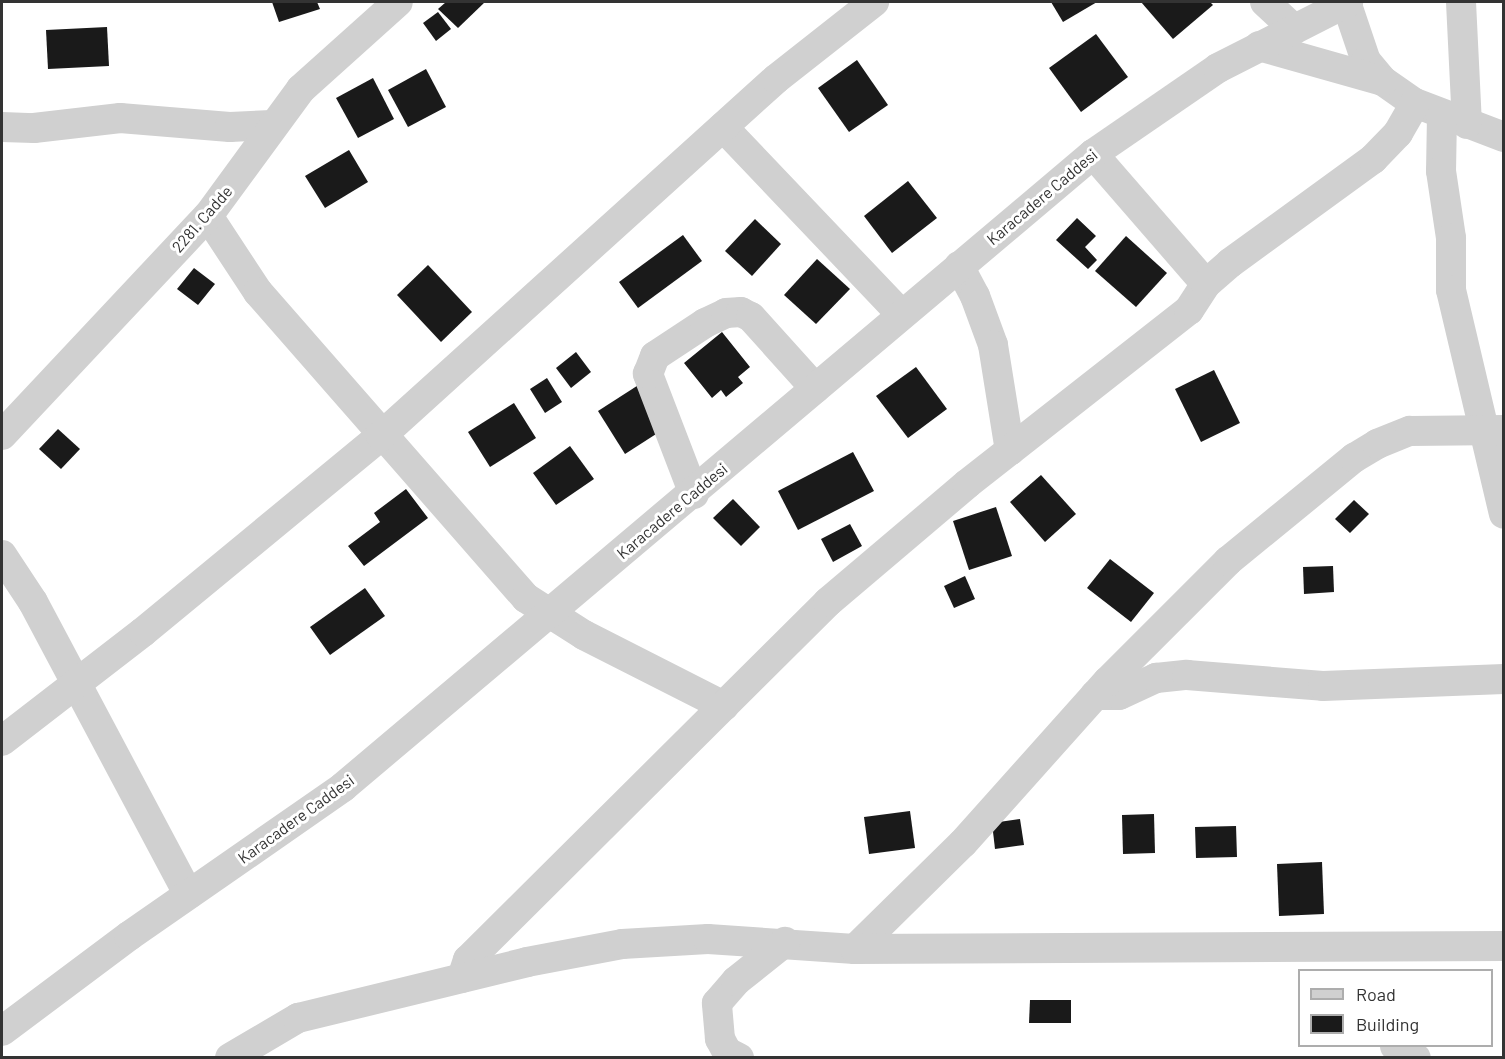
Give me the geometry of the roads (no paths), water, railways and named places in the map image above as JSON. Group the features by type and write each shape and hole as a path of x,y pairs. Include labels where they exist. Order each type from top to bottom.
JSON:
{"street":[{"name":"2281. Cadde","path":"2,435 208,216 272,125 328,62 398,2"},
{"path":"2,741 225,566 381,436 776,79 874,2"},
{"path":"1265,2 1294,29"},
{"path":"1347,2 1366,61 1383,81"},
{"name":"Karacadere Caddesi","path":"2,1031 188,894 343,787 546,614 694,494 901,314 1093,154 1182,91 1259,46 1347,2"},
{"path":"1461,2 1441,114 1441,171 1451,238 1451,290 1493,430 1503,514"},
{"path":"1259,46 1383,81 1441,114 1503,137"},
{"path":"462,978 468,960 828,603 1010,451 1189,310 1206,284 1230,263 1372,159 1398,133 1441,114"},
{"path":"2,127 34,128 120,118 230,127 272,125"},
{"path":"723,127 901,314"},
{"path":"1093,154 1206,284"},
{"path":"208,216 258,292 510,583 546,614 724,706"},
{"path":"959,266 975,296 993,345 1010,451"},
{"path":"694,494 648,374 654,356 705,323 726,313 741,312 752,317 815,388"},
{"path":"855,949 963,843 1095,695 1228,561 1354,458 1377,444 1410,431 1493,430"},
{"path":"2,555 33,602 188,894"},
{"path":"1095,695 1119,695 1156,678 1187,675 1323,686 1503,679"},
{"path":"230,1058 298,1018 462,978 621,944 708,939 785,942 855,949 1383,958 1503,946"},
{"path":"739,1058 728,1052 720,1039 717,1003 736,981 785,942"},
{"path":"1397,1047 1416,1058"}]}
